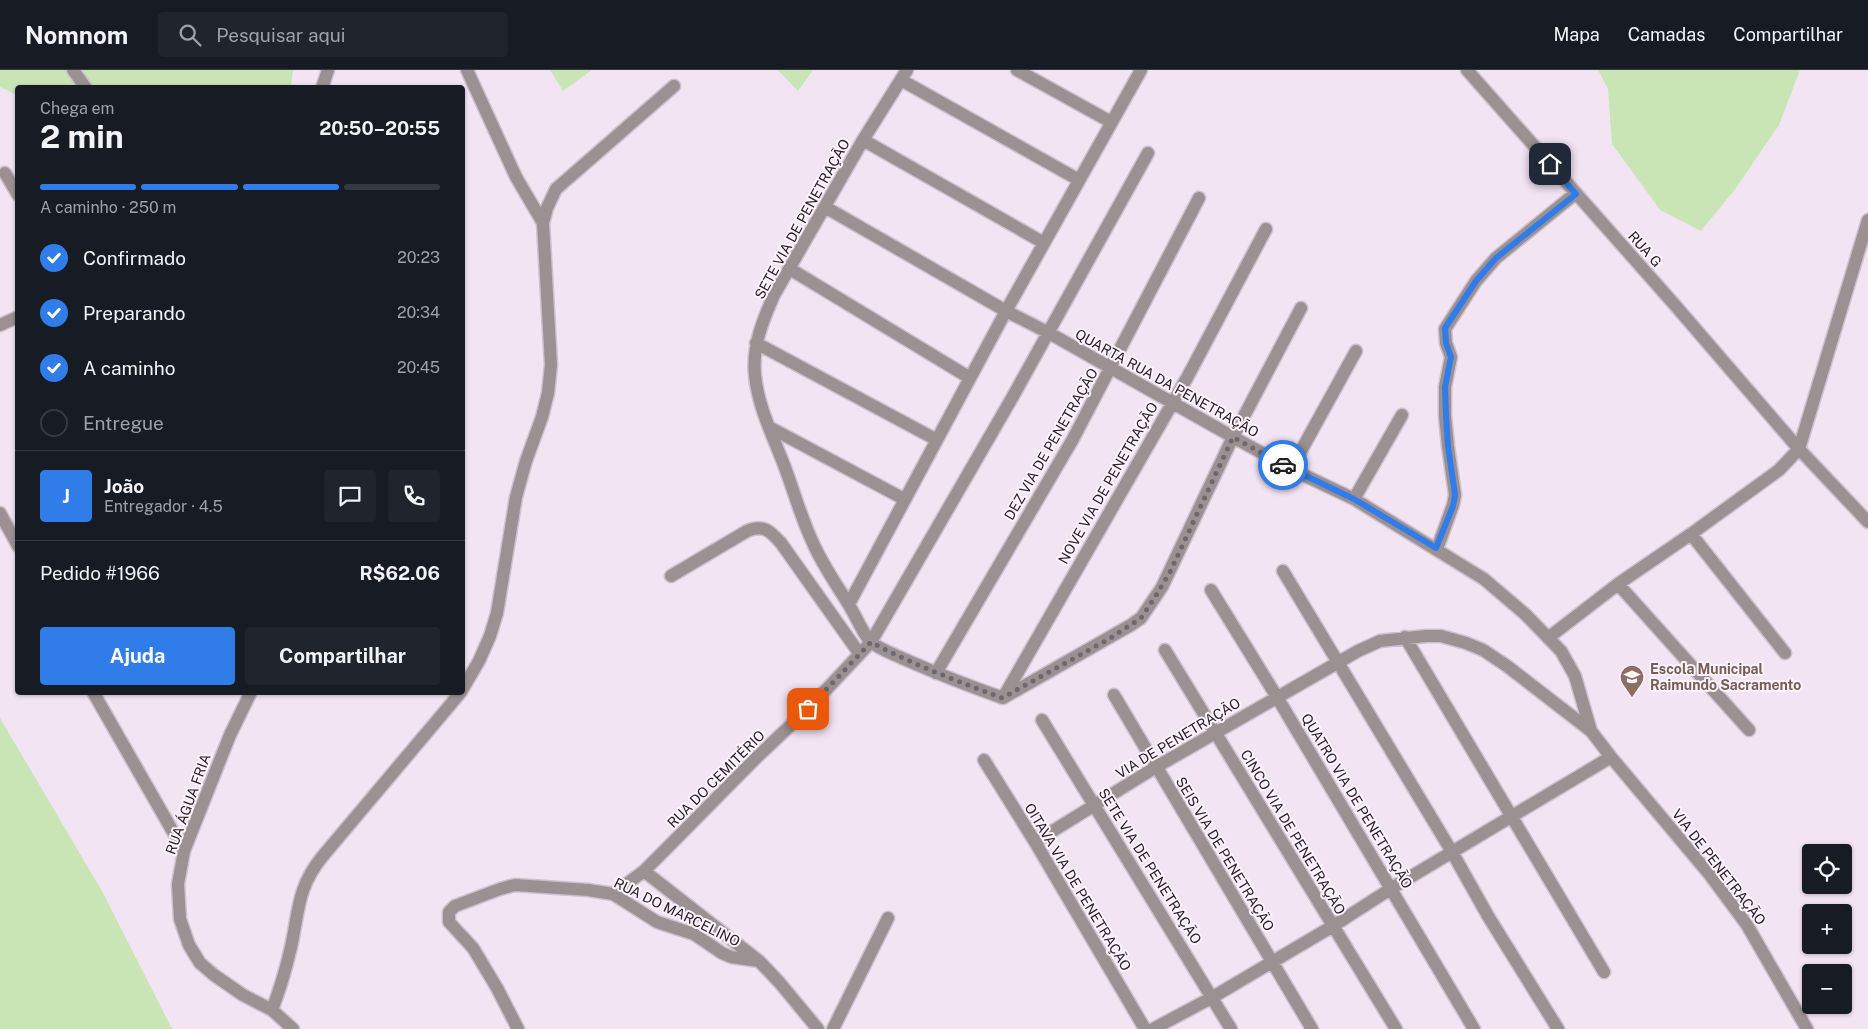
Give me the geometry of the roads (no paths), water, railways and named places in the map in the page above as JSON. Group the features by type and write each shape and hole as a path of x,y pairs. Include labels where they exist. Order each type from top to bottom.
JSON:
{"street":[{"path":"73,70 84,85"},
{"path":"323,85 328,70"},
{"path":"467,70 516,177 543,223"},
{"path":"1017,70 1111,122"},
{"path":"849,604 1006,311 1141,70"},
{"name":"RUA G","path":"1467,70 1799,448 1868,522"},
{"path":"904,75 1079,180"},
{"name":"SETE VIA DE PENETRAÇÃO","path":"871,642 830,576 813,544 769,427 755,373 756,343 774,295 863,140 904,75"},
{"path":"465,686 479,661 490,636 497,613 516,497 548,393 551,365 543,223 548,203 556,189 674,86"},
{"path":"863,140 1044,243"},
{"name":"RUA DO CEMITÉRIO","path":"613,894 644,871 758,757 802,716 871,642 1049,333 1148,153"},
{"path":"5,173 15,190"},
{"path":"1436,548 1453,506 1455,495 1446,416 1445,387 1451,357 1446,343 1445,328 1476,281 1496,258 1576,194"},
{"name":"DEZ VIA DE PENETRAÇÃO","path":"936,673 1073,439 1199,198"},
{"name":"QUARTA RUA DA PENETRAÇÃO","path":"825,207 1006,311 1049,333 1233,437 1291,469 1354,499 1484,579 1525,614 1561,651 1575,676 1591,731"},
{"path":"1548,638 1618,584 1779,470 1799,448 1868,220"},
{"name":"NOVE VIA DE PENETRAÇÃO","path":"1002,698 1188,376 1266,230"},
{"path":"790,269 970,378"},
{"path":"871,642 936,673 1002,698 1106,641 1141,618 1162,587 1174,564 1233,437 1301,308"},
{"path":"0,325 15,318"},
{"path":"756,343 937,440"},
{"path":"1291,469 1356,351"},
{"path":"1354,499 1402,415"},
{"path":"769,427 904,499"},
{"path":"0,513 15,540"},
{"path":"671,576 747,531 759,527 769,531 782,543 859,653"},
{"path":"1691,534 1785,653"},
{"path":"1283,571 1452,852 1488,916 1558,1029"},
{"path":"1618,584 1749,730"},
{"name":"QUATRO VIA DE PENETRAÇÃO","path":"1211,590 1392,888 1474,1029"},
{"name":"VIA DE PENETRAÇÃO","path":"1035,842 1337,661 1380,641 1405,637 1441,636 1483,650 1507,666 1591,731 1610,757 1710,875 1747,925 1807,1029"},
{"path":"1405,637 1604,972"},
{"name":"CINCO VIA DE PENETRAÇÃO","path":"1165,650 1396,1029"},
{"path":"95,695 184,851"},
{"name":"RUA ÁGUA FRIA","path":"250,695 230,736 184,851 178,884 180,918 188,945 200,963 244,995 272,1010 293,1029"},
{"path":"272,1010 289,955 299,900 308,877 318,862 459,695"},
{"name":"SEIS VIA DE PENETRAÇÃO","path":"1114,695 1312,1029"},
{"name":"SETE VIA DE PENETRAÇÃO","path":"1042,720 1231,1029"},
{"path":"1153,1029 1213,997 1333,926 1392,888 1610,757"},
{"name":"OITAVA VIA DE PENETRAÇÃO","path":"984,760 1035,842 1145,1029"},
{"path":"644,871 758,961 779,982 818,1029"},
{"name":"RUA DO MARCELINO","path":"518,1029 497,988 473,948 449,922 449,912 455,906 500,889 515,885 588,890 613,894 657,922 694,934 722,953 742,960 758,961"},
{"path":"833,1029 888,918"}],"place":[{"name":"Escola Municipal Raimundo Sacramento","path":"1632,698"}]}
